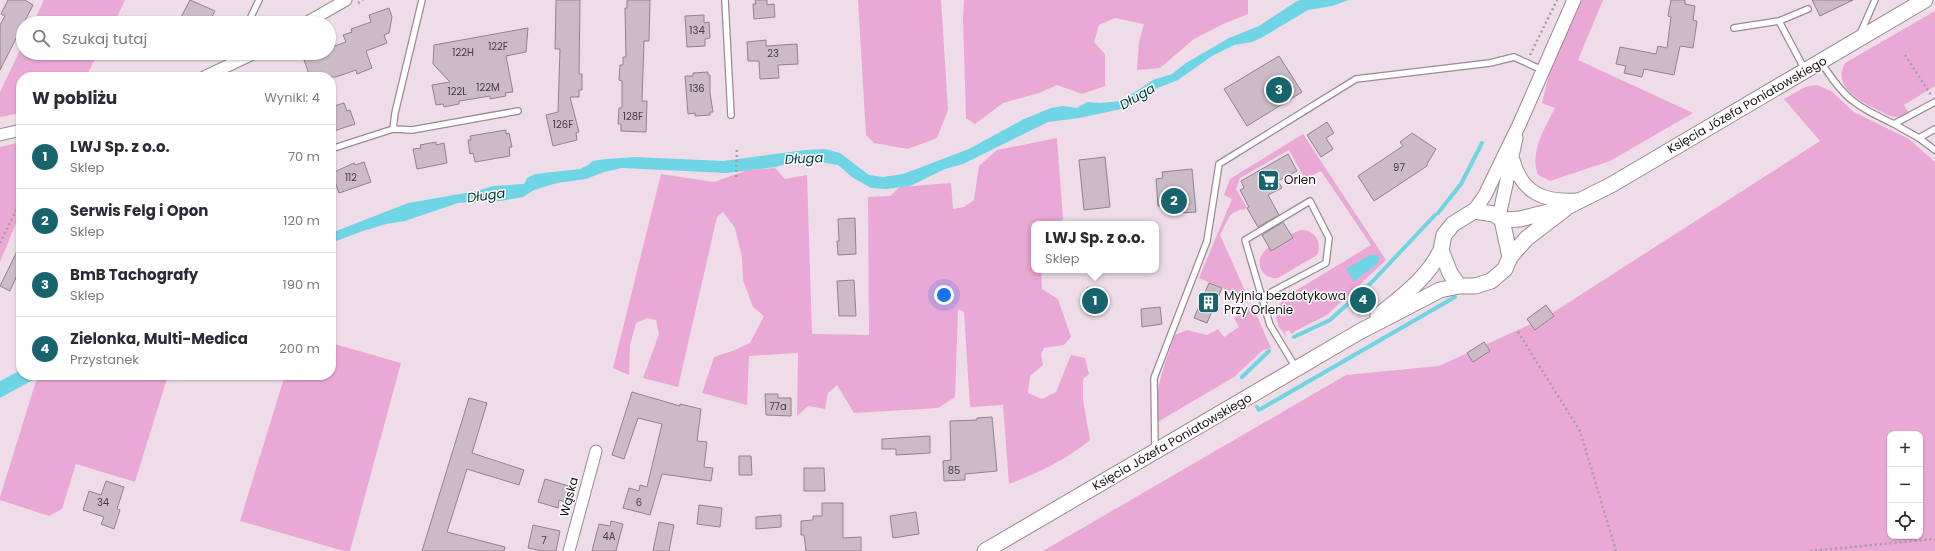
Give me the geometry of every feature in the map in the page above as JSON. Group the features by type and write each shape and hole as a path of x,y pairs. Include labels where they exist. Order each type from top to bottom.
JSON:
{"main road":[{"name":"Księcia Józefa Poniatowskiego","path":"1500,218 1520,219 1567,207 1582,200 1611,185 1925,0"},
{"name":"Księcia Józefa Poniatowskiego","path":"1510,257 1533,233 1567,207"},
{"path":"1474,211 1488,212 1500,218 1510,257 1505,269 1491,281 1475,286 1459,286 1450,273 1441,250 1442,239 1448,229 1474,211"},
{"name":"Księcia Józefa Poniatowskiego","path":"1359,332 1424,276 1437,259 1441,250"},
{"name":"Księcia Józefa Poniatowskiego","path":"985,551 1359,332 1440,290 1459,286"}],"street":[{"path":"318,16 346,0"},
{"path":"1474,211 1485,196 1519,125 1574,0"},
{"path":"213,72 235,60"},
{"path":"1500,218 1519,125"},
{"path":"0,135 16,131"},
{"path":"1512,158 1520,178 1534,192 1552,200 1582,200"},
{"name":"Wąska","path":"569,551 596,451"}],"lane":[{"path":"251,16 259,0"},
{"path":"394,129 395,113 422,0"},
{"path":"725,0 731,115"},
{"path":"1857,40 1875,0"},
{"path":"1734,28 1779,21 1808,10"},
{"path":"1779,21 1805,71"},
{"path":"1155,451 1154,378 1207,241 1219,164 1356,79 1490,63 1514,57 1542,70"},
{"path":"1821,62 1834,83 1852,103 1919,138 1935,150"},
{"path":"1894,124 1935,102"},
{"path":"336,147 394,129 412,130 518,111"},
{"path":"1919,138 1935,129"},
{"path":"1262,297 1326,263 1329,238 1310,201 1245,240 1270,325 1296,369"}],"path":[{"path":"1527,63 1557,0"},
{"path":"1905,55 1928,90"},
{"path":"736,177 737,147"},
{"path":"0,243 16,210"},
{"path":"1518,332 1580,431 1616,551"},
{"path":"1810,551 1935,539"}],"shaded area":[{"path":"44,0 125,0 117,16 36,16"},
{"path":"858,0 941,0 948,110 937,138 908,149 874,143 866,135"},
{"path":"964,0 1248,0 1248,14 1223,24 1194,39 1160,68 1137,70 1139,42 1144,24 1115,18 1099,25 1094,42 1105,54 1105,86 1082,94 1057,85 1039,93 1003,103 975,124 966,118 963,19"},
{"path":"1582,0 1603,0 1578,60 1693,113 1610,161 1550,181 1538,175 1535,158 1539,140 1555,108 1542,103 1551,67"},
{"path":"1935,11 1935,86 1904,105 1909,113 1903,116 1894,117 1869,106 1849,92 1842,79 1842,71 1845,63"},
{"path":"16,59 16,60 94,60 88,72 16,72 16,114 0,117 0,92"},
{"path":"1817,85 1831,91 1854,112 1909,139 1935,162 1935,551 1043,551 1346,375 1439,366 1546,317 1820,141 1784,99 1805,87"},
{"path":"1303,134 1386,260 1327,315 1295,331 1292,334 1289,330 1285,332 1287,337 1279,327 1276,316 1282,299 1371,245 1321,171 1305,179 1289,150 1240,178 1236,189 1247,208 1241,209 1230,215 1220,235 1247,295 1236,300 1232,292 1199,278 1232,199 1224,195 1230,179"},
{"path":"1057,138 1063,219 1061,221 1031,221 1031,273 1041,273 1042,289 1058,299 1071,337 1064,345 1044,348 1041,354 1043,365 1030,376 1028,393 1042,399 1056,392 1071,355 1085,358 1089,374 1083,379 1083,400 1090,440 1071,454 1031,475 1009,484 1003,405 970,407 964,312 958,309 955,397 938,408 854,413 837,385 828,393 825,409 808,406 797,416 798,353 749,356 747,405 702,393 714,357 750,343 764,316 753,307 743,280 742,257 735,228 723,212 717,217 678,387 643,378 659,334 656,320 647,318 636,323 630,345 629,375 613,368 661,174 714,182 748,170 775,168 785,179 807,175 812,334 869,335 868,197 890,196 900,187 951,183 953,209 964,207 974,200 979,166 997,150"},
{"path":"16,143 16,223 0,262 0,147"},
{"path":"1302,230 1311,232 1317,238 1319,250 1317,255 1278,278 1268,277 1260,267 1260,258 1263,253 1270,246 1281,239"},
{"path":"1252,307 1271,348 1263,350 1234,377 1156,423 1155,413 1158,390 1175,335 1187,330 1207,335 1218,329 1224,337 1239,327 1234,318 1240,314 1241,311"},
{"path":"336,344 401,363 350,551 344,551 240,521 283,380 336,380"},
{"path":"166,380 135,482 76,464 62,509 49,516 0,500 36,381"}],"water":[{"name":"Długa","path":"1349,0 1332,6 1308,10 1261,38 1252,42 1234,45 1212,56 1178,80 1155,89 1121,109 1079,118 1048,122 963,164 945,169 910,186 886,189 871,188 852,177 838,165 814,161 789,163 776,167 726,173 622,168 604,172 586,179 557,183 534,190 523,197 501,201 458,203 405,221 386,224 360,232 336,241 336,231 408,203 477,191 493,186 524,184 527,178 535,174 580,169 593,161 606,159 635,157 723,161 805,150 825,149 840,153 869,175 883,177 903,174 969,149 1024,119 1051,108 1063,106 1077,108 1087,102 1100,103 1121,101 1153,80 1172,74 1186,63 1229,38 1259,26 1297,1"},
{"path":"1370,255 1376,255 1380,258 1377,264 1354,281 1346,269"},
{"path":"16,373 16,380 33,380 0,398 0,381"}],"building":[{"path":"8,0 25,0 33,5 27,16 16,16 16,38 0,70 0,25 5,16 1,14"},
{"path":"190,0 215,11 212,16 182,16"},
{"path":"556,0 580,0 579,74 582,74 582,90 579,90 579,97 570,97 579,132 576,133 577,140 553,146 546,115 558,112 560,49 555,49"},
{"path":"627,0 650,0 649,41 644,41 642,101 647,101 646,132 621,131 621,124 618,124 619,108 622,108 622,81 619,80 620,65 623,65 623,57 626,57 625,8 627,8"},
{"path":"755,0 767,0 767,5 774,4 775,17 754,19 753,4 756,4"},
{"path":"1671,0 1685,0 1685,4 1695,6 1693,20 1697,21 1693,48 1680,46 1674,75 1644,69 1642,77 1624,73 1626,66 1616,64 1620,47 1656,54 1658,46 1667,48 1671,17 1668,16"},
{"path":"1812,0 1853,0 1820,16"},
{"path":"389,8 392,17 389,33 384,35 387,43 366,51 372,68 357,74 356,70 336,77 336,72 308,72 304,60 336,60 336,46 346,42 343,35 352,32 351,29 371,22 369,15"},
{"path":"704,15 704,23 709,22 710,38 705,39 705,46 687,47 685,16"},
{"path":"528,28 526,52 506,56 513,92 505,93 506,96 490,99 490,96 459,101 459,104 444,107 443,104 436,105 432,85 450,82 433,64 434,45"},
{"path":"766,40 766,46 797,44 798,64 778,65 779,78 760,79 759,61 748,61 747,42"},
{"path":"1279,56 1302,92 1247,126 1224,89"},
{"path":"708,72 708,75 710,75 710,93 713,112 710,112 710,115 695,116 695,113 688,114 685,76 693,76 693,73"},
{"path":"344,103 347,111 350,110 355,124 336,130 336,105"},
{"path":"1327,122 1334,133 1326,138 1333,149 1321,157 1307,135"},
{"path":"506,130 506,134 509,133 512,147 509,147 510,156 475,162 473,153 470,154 468,140 471,140 470,136"},
{"path":"1412,133 1436,149 1427,166 1374,201 1358,176 1403,146 1400,142"},
{"path":"436,142 436,145 444,143 447,163 417,169 413,149 421,148 420,145"},
{"path":"1288,154 1297,171 1278,181 1282,188 1268,195 1279,215 1258,227 1247,208 1249,207 1240,190 1244,188 1241,181"},
{"path":"1105,157 1110,207 1084,210 1079,160"},
{"path":"364,162 371,182 339,193 336,184 336,171 354,163 355,165"},
{"path":"1192,169 1196,212 1181,213 1180,205 1158,206 1156,179 1163,178 1162,172"},
{"path":"855,218 856,254 838,255 838,219"},
{"path":"1283,222 1293,238 1271,251 1262,235"},
{"path":"16,253 16,277 10,291 0,286"},
{"path":"854,280 856,316 839,316 837,281"},
{"name":"Myjnia bezdotykowa Przy Orlenie","path":"1209,283 1222,288 1207,323 1194,318"},
{"path":"1098,287 1099,306 1088,307 1087,288"},
{"path":"1546,305 1554,316 1535,330 1527,319"},
{"path":"1160,307 1162,324 1142,327 1141,309"},
{"path":"1484,342 1490,351 1473,362 1467,353"},
{"path":"632,392 680,406 680,404 701,409 697,441 707,442 704,467 713,468 711,481 662,474 650,515 623,508 629,488 639,491 640,485 647,487 662,424 638,418 624,459 612,455"},
{"path":"765,394 778,394 778,398 791,398 791,416 766,415"},
{"path":"469,398 487,403 472,453 524,470 519,485 467,469 447,532 505,547 504,551 422,551"},
{"path":"992,417 997,471 965,474 965,480 944,481 943,461 951,460 950,421 977,420 977,418"},
{"path":"930,436 930,453 896,455 896,449 882,449 882,439"},
{"path":"739,456 751,456 752,475 739,475"},
{"path":"804,468 824,468 825,491 804,491"},
{"path":"545,479 572,487 568,503 559,500 558,508 538,502"},
{"path":"106,481 124,487 117,509 120,510 114,529 101,524 104,517 83,510 89,491 101,495"},
{"path":"822,503 843,503 843,538 861,537 861,551 806,551 804,535 801,535 801,521 813,520 813,516 822,516"},
{"path":"699,505 722,508 720,527 697,524"},
{"path":"916,512 919,534 893,538 890,516"},
{"path":"781,515 781,527 756,529 756,517"},
{"path":"611,521 623,524 616,551 592,551 599,524 610,526"},
{"path":"659,522 674,525 669,551 653,551"},
{"path":"533,525 560,531 556,551 542,551 528,548"}],"waterway":[{"path":"1438,213 1461,184 1482,143"},
{"path":"1294,337 1330,320 1372,282 1435,215"},
{"path":"1257,407 1259,410 1455,297"},
{"path":"1242,377 1269,351"}],"place":[{"name":"BmB Tachografy","path":"1279,90"},
{"name":"Orlen","path":"1269,180"},
{"name":"Serwis Felg i Opon","path":"1174,201"},
{"name":"Zielonka, Multi-Medica","path":"1363,300"},
{"name":"LWJ Sp. z o.o.","path":"1095,301"},
{"name":"Myjnia bezdotykowa Przy Orlenie","path":"1208,303"}]}
